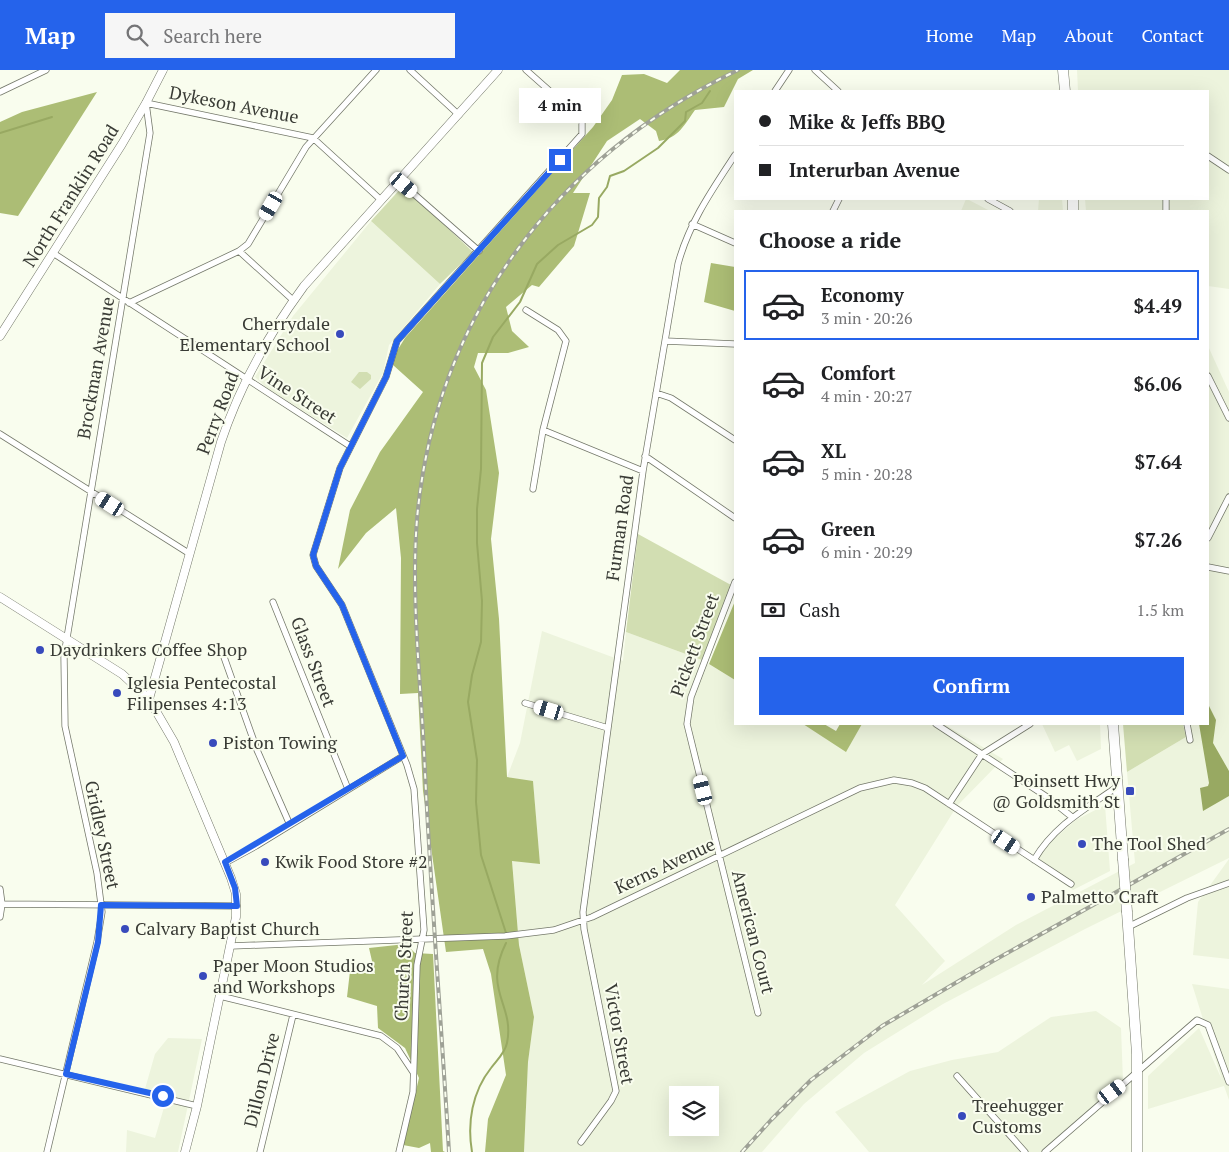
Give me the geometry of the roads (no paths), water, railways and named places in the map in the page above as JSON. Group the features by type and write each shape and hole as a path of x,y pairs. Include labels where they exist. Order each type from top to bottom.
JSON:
{"highway":[{"path":"1063,70 1065,90"},
{"path":"1113,725 1132,978 1137,1074 1137,1152"}],"street":[{"path":"0,92 46,70"},
{"name":"North Franklin Road","path":"0,336 146,103 163,70"},
{"path":"129,303 239,250 254,236 313,138 376,70"},
{"path":"410,70 458,115"},
{"name":"Perry Road","path":"150,699 221,442 246,380 269,336 294,301 398,180 498,70"},
{"path":"350,446 386,377 397,341 582,134 583,126 578,116 526,70"},
{"path":"776,90 789,70"},
{"path":"815,70 837,90"},
{"name":"Dykeson Avenue","path":"146,103 313,138 381,200"},
{"name":"Brockman Avenue","path":"65,638 150,133 146,103"},
{"name":"Furman Road","path":"584,921 587,874 645,456 678,264 692,224 734,156"},
{"path":"1209,157 1229,170"},
{"path":"398,180 479,251"},
{"path":"990,200 1008,210"},
{"path":"692,224 734,243"},
{"path":"239,250 294,301"},
{"name":"Vine Street","path":"53,253 350,446"},
{"path":"526,310 558,330 566,341 543,430 533,489"},
{"path":"665,341 734,344"},
{"path":"1209,378 1229,418"},
{"path":"656,393 671,398 734,439"},
{"path":"543,430 643,471"},
{"path":"0,434 190,554"},
{"name":"Church Street","path":"350,446 332,489 313,550 314,562 342,605 411,776 416,801 424,922 416,965 413,1092 399,1152"},
{"path":"645,456 734,517"},
{"path":"1209,536 1229,497"},
{"path":"1209,567 1229,571"},
{"name":"Pickett Street","path":"719,858 688,731 687,716 691,697 734,590"},
{"path":"0,597 122,674 150,699 174,742 235,888 237,906 231,946 197,1106 185,1152"},
{"name":"Glass Street","path":"274,602 348,789"},
{"name":"Gridley Street","path":"47,1152 98,942 101,905 97,873 65,726 63,687 65,638"},
{"path":"224,657 257,748 290,825"},
{"path":"525,703 608,728"},
{"path":"938,725 1047,796 1072,817"},
{"path":"949,804 982,754 1028,725"},
{"path":"1187,725 1190,740"},
{"path":"225,862 403,756"},
{"name":"Kerns Avenue","path":"231,946 532,934 584,921 719,858 842,795 877,782 894,780 912,783 949,804 1071,884"},
{"path":"1034,860 1050,835 1072,817 1118,787"},
{"name":"American Court","path":"719,858 758,1013"},
{"path":"1128,927 1187,898 1229,883"},
{"path":"0,889 0,916"},
{"path":"1,904 237,906"},
{"name":"Victor Street","path":"581,1142 611,1101 616,1091 584,921"},
{"path":"220,996 387,1039 396,1048 412,1072"},
{"name":"Dillon Drive","path":"260,1152 293,1015"},
{"path":"1045,1152 1112,1092 1137,1074 1194,1022 1199,1020 1208,1025 1229,1082"},
{"path":"0,1059 197,1106"},
{"path":"957,1076 1025,1152"}],"waterway":[{"path":"506,933 481,855 476,802 477,760 468,702 472,675 481,642 482,601 477,543 477,509 481,469 482,363 493,337 520,302 537,264 558,245 592,225 598,217 599,198 607,187 610,176 624,171 658,148 685,121 686,112 702,103 710,91"},
{"path":"0,133 52,117"},
{"path":"472,1152 470,1130 475,1097 479,1087 503,1053 507,1043 507,1018 498,985 497,973 499,959 506,943"}],"railway":[{"path":"449,1152 429,851 415,577 417,519 429,445 449,375 479,311 516,251 562,197 614,148 673,106 738,70"},
{"path":"742,1152 811,1080 882,1026 993,961 1229,829"}],"place":[{"name":"Cherrydale Elementary School","path":"340,334"},
{"name":"Daydrinkers Coffee Shop","path":"40,650"},
{"name":"Iglesia Pentecostal Filipenses 4:13","path":"117,693"},
{"name":"Piston Towing","path":"213,743"},
{"name":"Poinsett Hwy @ Goldsmith St","path":"1130,791"},
{"name":"The Tool Shed","path":"1082,844"},
{"name":"Kwik Food Store #2","path":"265,862"},
{"name":"Palmetto Craft","path":"1031,897"},
{"name":"Calvary Baptist Church","path":"125,929"},
{"name":"Paper Moon Studios and Workshops","path":"203,976"},
{"name":"Treehugger Customs","path":"962,1116"}]}
